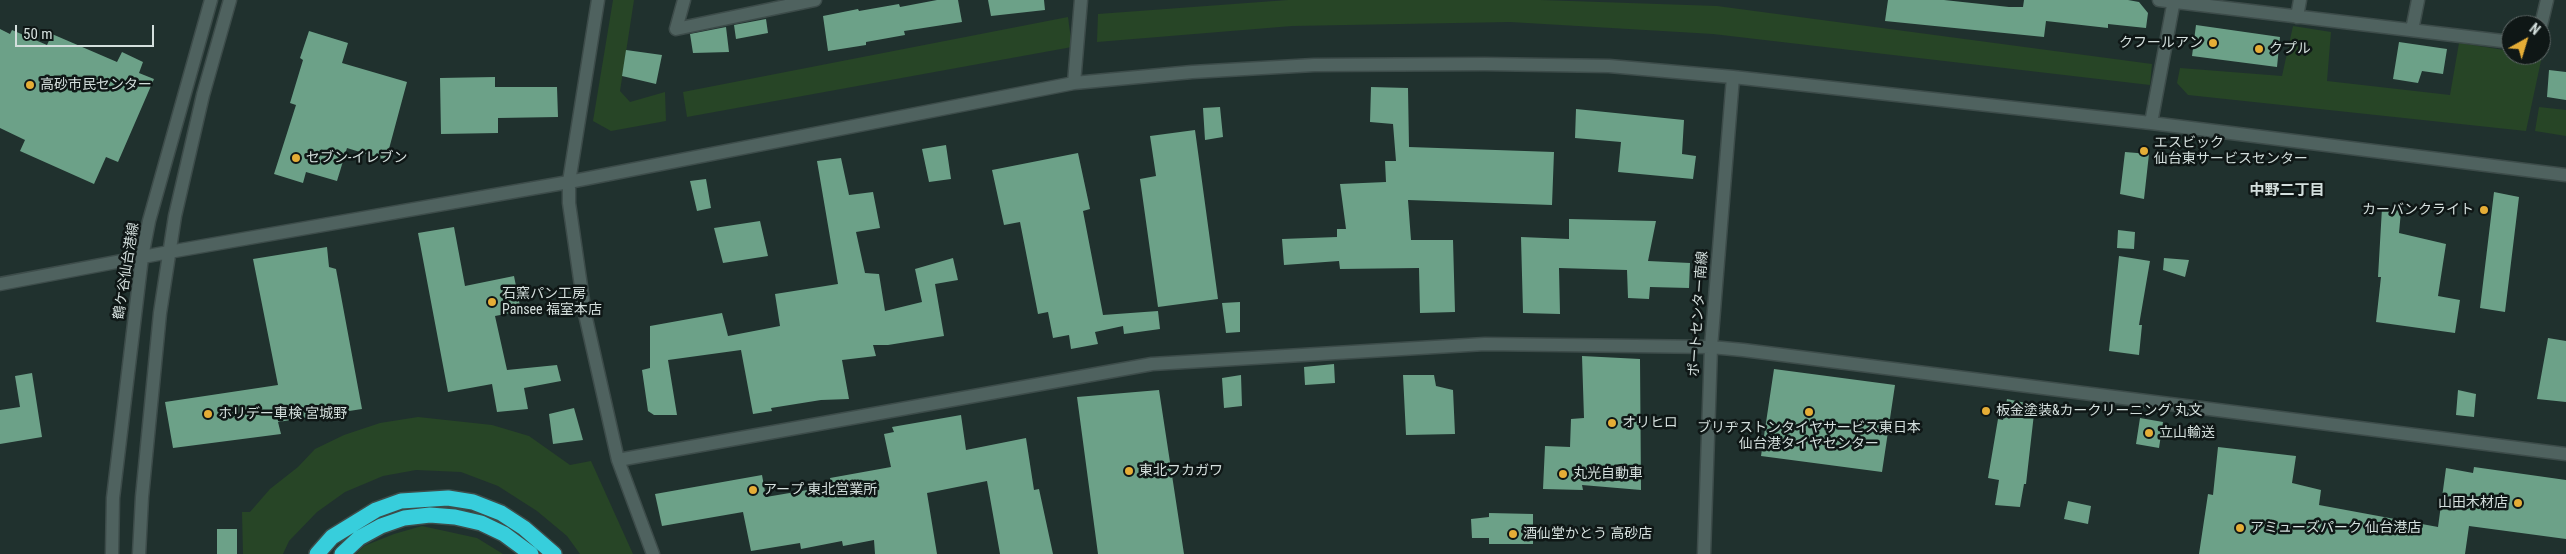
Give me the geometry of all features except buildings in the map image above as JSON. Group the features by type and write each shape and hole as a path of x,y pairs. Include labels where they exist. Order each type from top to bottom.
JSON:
{"highway":[{"path":"317,554 332,537 376,510 401,501 440,498 473,502 501,513 524,528 554,554"},
{"path":"342,554 359,538 381,526 404,518 430,515 455,517 480,524 504,534 531,554"}],"street":[{"name":"鶴ケ谷仙台港線","path":"112,554 113,498 142,257 149,221 211,0"},
{"path":"139,554 142,497 160,313 169,252 175,216 203,95 230,0"},
{"path":"598,0 569,182 569,203 585,314 618,460 653,554"},
{"path":"684,0 676,29 815,0"},
{"path":"1074,84 1081,0"},
{"path":"2160,0 2501,41"},
{"path":"2297,16 2300,0"},
{"path":"2412,30 2418,0"},
{"path":"2543,15 2547,0"},
{"path":"2151,124 2174,1"},
{"path":"0,284 169,252 569,182 1074,84 1192,72 1333,65 1485,64 1609,66 1733,77 2151,124 2566,175"},
{"name":"ポートセンター南線","path":"1704,554 1711,347 1733,77"},
{"path":"618,460 1152,364 1485,344 1711,347 2566,454"}],"green space":[{"path":"613,0 634,0 620,91 630,102 665,92 666,121 611,131 593,121"},
{"path":"1288,0 1541,0 1717,6 2152,64 2150,85 1713,34 1510,22 1292,26 1097,42 1098,14"},
{"path":"1068,17 1072,47 687,117 683,92"},
{"path":"2293,26 2331,32 2327,81 2450,95 2459,43 2501,49 2501,65 2540,65 2526,131 2188,95 2177,83 2180,68 2282,76"},
{"path":"2539,107 2566,110 2566,136 2535,131"},
{"path":"418,417 492,425 529,436 570,465 591,461 633,554 580,554 567,536 537,511 498,486 461,472 416,470 383,476 345,492 317,512 289,541 283,554 243,554 242,512 250,512 270,489 298,467 315,449 344,435 380,423"},
{"path":"422,526 477,538 503,554 356,554 364,546 394,534"}],"place":[{"name":"クフールアン","path":"2213,43"},
{"name":"クプル","path":"2259,49"},
{"name":"高砂市民センター","path":"30,85"},
{"name":"エスビック 仙台東サービスセンター","path":"2144,151"},
{"name":"セブン-イレブン","path":"296,158"},
{"name":"カーバンクライト","path":"2484,210"},
{"name":"石窯パン工房 Pansee 福室本店","path":"492,302"},
{"name":"板金塗装&カークリーニング 丸文","path":"1986,411"},
{"name":"ブリヂストンタイヤサービス東日本 仙台港タイヤセンター","path":"1809,412"},
{"name":"ホリデー車検 宮城野","path":"208,414"},
{"name":"オリヒロ","path":"1612,423"},
{"name":"立山輸送","path":"2149,433"},
{"name":"東北フカガワ","path":"1129,471"},
{"name":"丸光自動車","path":"1563,474"},
{"name":"アープ 東北営業所","path":"753,490"},
{"name":"山田木材店","path":"2518,503"},
{"name":"アミューズパーク 仙台港店","path":"2240,528"},
{"name":"酒仙堂かとう 高砂店","path":"1513,534"}],"district":[{"name":"中野二丁目","path":"2287,191"}]}
